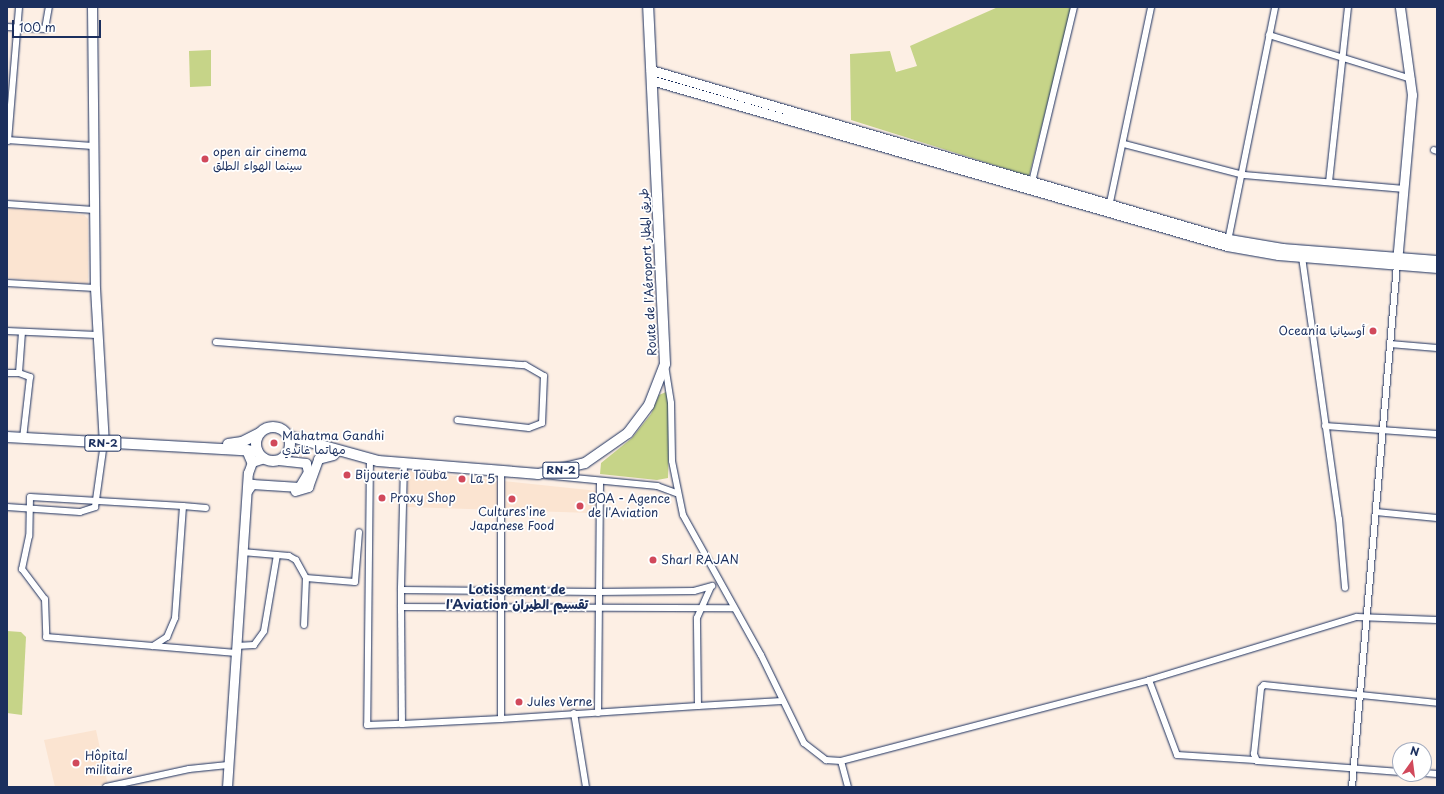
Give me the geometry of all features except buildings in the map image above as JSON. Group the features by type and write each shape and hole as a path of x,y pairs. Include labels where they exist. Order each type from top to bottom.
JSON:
{"main road":[{"path":"92,7 92,146 95,288 104,443"},
{"name":"Route de l'Aéroport طريق المطار","path":"289,450 303,447 333,455 404,464 538,474 585,463 628,433 648,405 665,364 648,7"},
{"path":"1398,260 1411,79 1400,7"},
{"path":"651,75 1228,242 1302,257 1437,260"},
{"path":"854,134 1032,182 1109,208"},
{"path":"1228,242 1398,260 1437,268"},
{"name":"RN-2","path":"199,447 242,442 274,427 288,436"},
{"path":"252,462 261,454 260,433"},
{"path":"278,460 289,450 288,436"},
{"name":"Route de l'Aéroport طريق المطار","path":"288,436 372,460"},
{"name":"RN-2","path":"7,437 247,450 278,460"},
{"path":"227,787 242,552 247,491 252,462 247,450"},
{"path":"247,491 251,487 305,489 316,461 333,455"},
{"path":"247,491 252,484 299,487 308,472 306,463 278,460"}],"street":[{"path":"19,7 8,140 92,146"},
{"path":"7,27 45,29 49,7"},
{"path":"1032,182 1074,7"},
{"path":"1109,208 1124,144 1151,7"},
{"path":"1228,242 1244,175 1275,7"},
{"path":"1329,182 1348,7"},
{"path":"1269,35 1411,79"},
{"path":"1124,144 1244,175 1404,189"},
{"path":"7,204 94,210"},
{"path":"1302,257 1345,588"},
{"path":"1352,787 1398,260"},
{"path":"7,283 95,288"},
{"path":"7,331 97,335"},
{"path":"19,373 22,332"},
{"path":"216,342 525,365 544,376 542,423 529,428 457,420"},
{"path":"1390,344 1437,348"},
{"path":"665,364 671,403 676,493 683,515 809,750 826,760 841,761 1149,680 1367,615 1437,620"},
{"path":"7,373 19,373 30,377 23,438"},
{"path":"1325,426 1437,434"},
{"path":"7,507 80,512 95,507 99,500 104,443"},
{"path":"372,460 367,725 501,719 574,713 598,713 782,701"},
{"path":"402,724 400,590 404,464"},
{"path":"501,472 499,607 501,719"},
{"path":"538,474 657,486 676,493"},
{"path":"598,713 600,481"},
{"path":"206,508 34,495 30,497 28,508 28,536 22,569 45,599 46,638 153,646 236,650 254,645 264,631 277,555"},
{"path":"153,646 167,637 175,618 183,506"},
{"path":"1376,512 1437,518"},
{"path":"306,578 355,582 359,532"},
{"path":"242,552 277,555 296,560 306,578 304,625"},
{"path":"698,706 699,608 711,587 718,581"},
{"path":"400,590 598,592 694,591 711,587"},
{"path":"401,607 734,608"},
{"path":"1149,680 1177,755 1392,771"},
{"path":"1255,760 1260,692 1264,685 1437,703"},
{"path":"574,713 581,740 586,787"},
{"path":"841,761 848,787"},
{"path":"106,787 189,769 228,765"}],"shaded area":[{"path":"7,208 84,215 88,219 88,284 7,278"},
{"path":"408,471 598,491 599,501 591,513 407,507"},
{"name":"Hôpital militaire","path":"96,730 108,785 55,787 44,740"}],"green space":[{"path":"998,7 1072,7 1029,176 851,120 850,54 890,51 896,72 917,66 910,46"},
{"path":"211,50 211,86 190,87 189,51"},
{"path":"666,392 670,407 668,478 657,480 600,474 601,463 632,438 651,414 659,395"},
{"path":"7,631 21,632 26,637 22,715 7,713"}],"place":[{"name":"open air cinema سينما الهواء الطلق","path":"205,159"},
{"name":"Oceania أوسيانيا","path":"1373,331"},
{"name":"Mahatma Gandhi مهاتما غاندي","path":"274,443"},
{"name":"Bijouterie Touba","path":"347,475"},
{"name":"La 5","path":"462,479"},
{"name":"Proxy Shop","path":"382,498"},
{"name":"Cultures'ine Japanese Food","path":"512,499"},
{"name":"BOA - Agence de l'Aviation","path":"580,506"},
{"name":"Sharl RAJAN","path":"653,560"},
{"name":"Jules Verne","path":"519,702"},
{"name":"Hôpital militaire","path":"76,763"}],"district":[{"name":"Lotissement de l'Aviation تقسيم الطيران","path":"517,598"}]}
